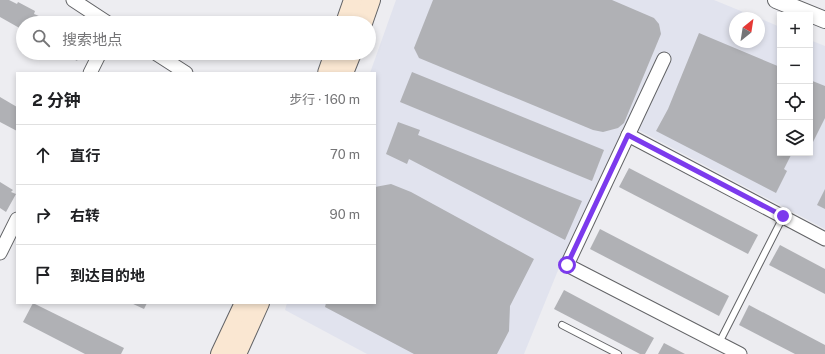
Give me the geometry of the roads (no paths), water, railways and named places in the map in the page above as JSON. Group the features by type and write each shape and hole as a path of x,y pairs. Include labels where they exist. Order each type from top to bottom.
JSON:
{"main road":[{"path":"347,16 353,0"},
{"path":"365,16 371,0"},
{"path":"327,72 332,60"},
{"path":"344,72 349,60"},
{"path":"220,354 244,304"},
{"path":"237,354 260,304"}],"street":[{"path":"73,0 97,16"},
{"path":"776,0 825,20"},
{"path":"664,59 567,265 740,354"},
{"path":"90,72 96,60"},
{"path":"166,60 184,72"},
{"path":"628,135 825,238"},
{"path":"0,253 16,221"}],"lane":[{"path":"719,343 783,216"},
{"path":"562,325 618,354"}]}
